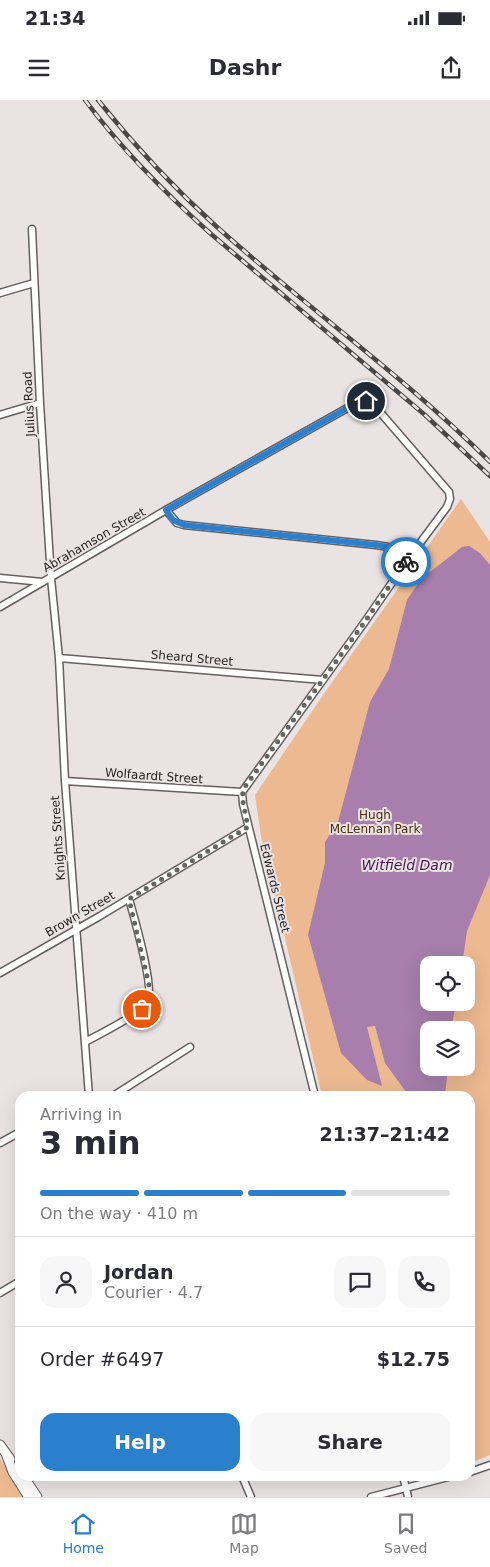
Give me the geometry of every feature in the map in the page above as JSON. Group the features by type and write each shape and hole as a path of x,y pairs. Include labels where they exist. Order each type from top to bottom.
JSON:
{"street":[{"name":"Julius Road","path":"32,229 51,578"},
{"path":"0,293 34,283"},
{"name":"Abrahamson Street","path":"0,607 166,510 358,402 366,401 373,404 449,492 450,498 447,508 414,551"},
{"path":"0,416 40,403"},
{"path":"166,510 173,520 184,525 376,545 414,551 242,792"},
{"path":"0,578 43,582"},
{"name":"Knights Street","path":"51,578 59,658 65,782 88,1091"},
{"name":"Sheard Street","path":"59,658 323,680"},
{"name":"Wolfaardt Street","path":"65,782 242,792"},
{"name":"Edwards Street","path":"242,792 248,827 314,1091"},
{"name":"Brown Street","path":"0,973 129,899 248,827"},
{"path":"85,1042 142,1009 149,1001 148,978 129,899"},
{"path":"121,1091 190,1048"},
{"path":"0,1143 15,1135"},
{"path":"0,1293 15,1284"},
{"path":"0,1445 15,1466"},
{"path":"7,1456 15,1474"},
{"path":"475,1470 490,1465"},
{"path":"19,1481 29,1497"},
{"path":"26,1481 36,1497"},
{"path":"244,1481 251,1497"},
{"path":"404,1481 408,1497"},
{"path":"371,1497 434,1481"}],"green space":[{"name":"Witfield Dam","path":"461,499 490,542 490,1455 475,1461 475,1091 321,1091 261,836 255,795"},
{"path":"0,1458 24,1497 0,1497"}],"water":[{"name":"Witfield Dam","path":"469,546 480,553 490,565 490,875 467,931 463,956 420,956 420,1011 455,1011 453,1021 420,1021 420,1076 447,1076 446,1091 405,1091 385,1063 375,1026 367,1027 382,1086 367,1080 341,1053 308,935 325,863 325,842 338,822 370,702 389,669 407,600 421,579 462,547"}],"railway":[{"path":"85,100 129,154 194,219 425,415 490,476"},
{"path":"98,100 155,166 217,227 285,286 390,371 490,462"}],"way so far":[{"path":"142,1009 149,1001 149,985 129,899 248,827 242,797 244,788 406,562"}],"route":[{"path":"366,401 358,402 166,510 173,520 184,525 396,547 414,551 406,562"}],"park label":[{"name":"Hugh McLennan Park","path":"375,822"}]}
